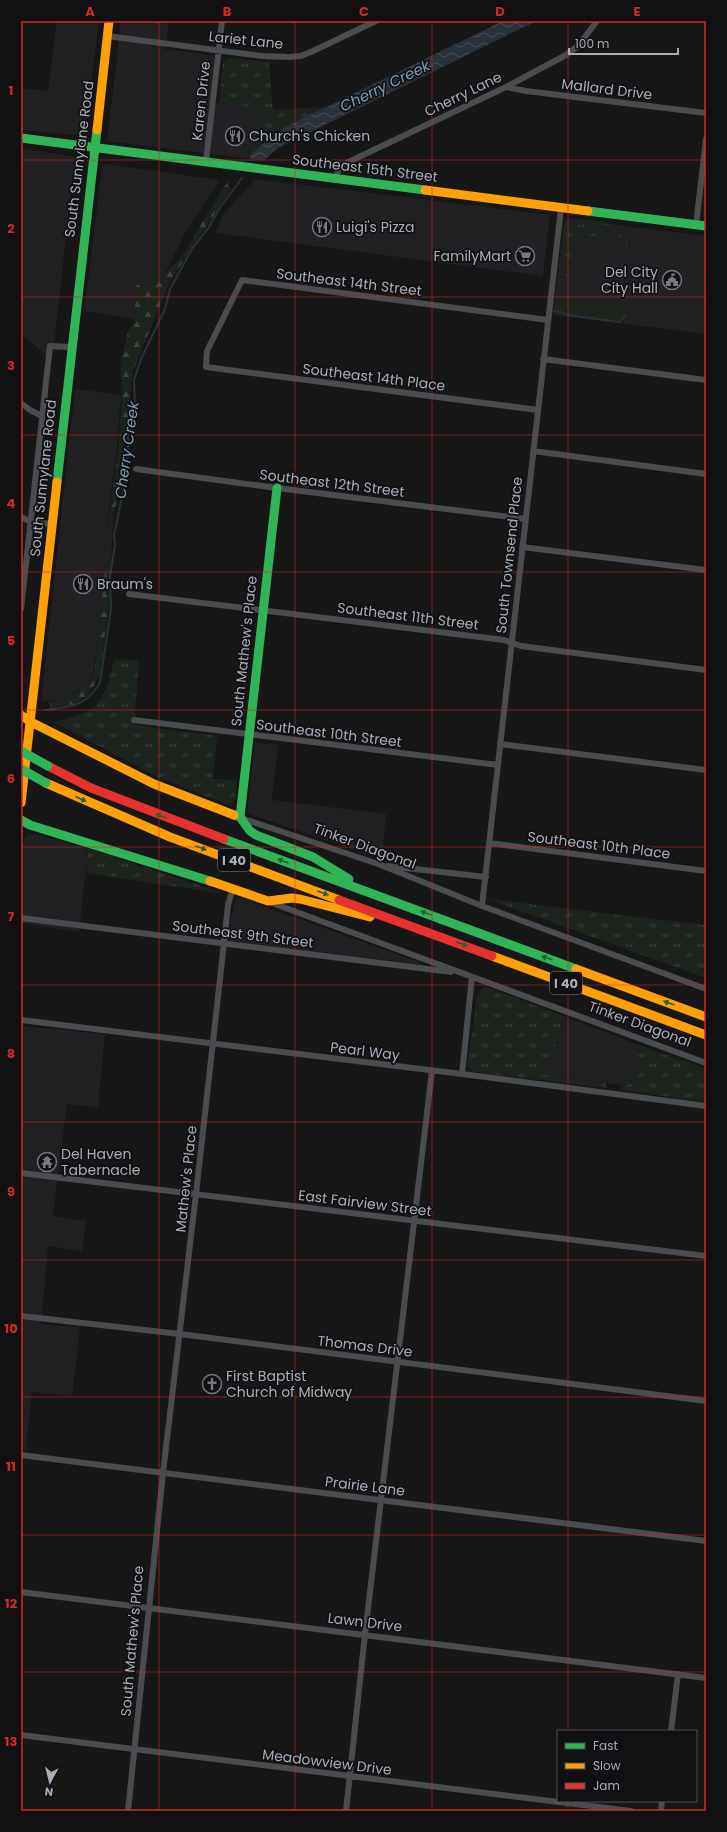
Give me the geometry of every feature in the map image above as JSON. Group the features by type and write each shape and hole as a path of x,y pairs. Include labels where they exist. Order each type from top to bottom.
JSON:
{"main road":[{"name":"South Sunnylane Road","path":"21,803 29,721 109,21"},
{"name":"Southeast 15th Street","path":"21,138 95,146 337,179 706,226"},
{"name":"South Mathew's Place","path":"240,817 248,735 277,488"},
{"name":"Tinker Diagonal","path":"21,715 29,721 154,784 240,817"},
{"name":"Tinker Diagonal","path":"21,751 91,788 136,806 706,1017"},
{"name":"Tinker Diagonal","path":"21,769 46,783 163,834 706,1035"},
{"path":"240,817 250,831 256,835 313,857 372,894"},
{"name":"Tinker Diagonal","path":"21,820 30,825 232,888 268,901"},
{"path":"268,901 292,898 300,899 426,931"}],"street":[{"name":"Karen Drive","path":"206,161 222,21"},
{"name":"Lariet Lane","path":"107,36 276,57 301,56 376,21"},
{"name":"Cherry Lane","path":"337,179 338,168 340,166 506,87 572,51 578,46 598,21"},
{"name":"Mallard Drive","path":"506,87 526,91 706,113"},
{"path":"696,225 706,139"},
{"name":"South Townsend Place","path":"482,906 561,208"},
{"name":"Southeast 14th Street","path":"206,367 207,352 242,280 548,320"},
{"name":"South Sunnylane Road","path":"21,609 50,346 72,347"},
{"path":"543,359 706,380"},
{"name":"Southeast 14th Place","path":"206,367 538,410"},
{"path":"21,403 30,410 42,416"},
{"path":"533,451 706,474"},
{"name":"Southeast 12th Street","path":"136,469 526,519"},
{"path":"21,518 31,522 52,524"},
{"path":"522,547 706,570"},
{"name":"Southeast 11th Street","path":"129,594 496,639 521,646 706,670"},
{"name":"Southeast 10th Street","path":"134,720 498,765"},
{"path":"500,744 706,770"},
{"name":"Tinker Diagonal","path":"240,817 381,865 482,906 706,989"},
{"name":"Southeast 10th Place","path":"489,842 706,871"},
{"path":"381,865 486,877"},
{"name":"Mathew's Place","path":"163,1473 224,944 232,888"},
{"name":"Tinker Diagonal","path":"268,901 706,1063"},
{"name":"Southeast 9th Street","path":"21,918 463,974"},
{"path":"462,1074 472,976"},
{"name":"Pearl Way","path":"21,1020 462,1074 706,1106"},
{"path":"346,1811 396,1362 415,1221 432,1071"},
{"name":"East Fairview Street","path":"21,1173 706,1256"},
{"name":"Thomas Drive","path":"21,1316 180,1334 706,1401"},
{"name":"Prairie Lane","path":"21,1454 706,1541"},
{"name":"South Mathew's Place","path":"128,1811 136,1750 163,1473"},
{"name":"Lawn Drive","path":"21,1592 706,1678"},
{"path":"671,1730 678,1674"},
{"name":"Meadowview Drive","path":"21,1735 631,1811"}],"shaded area":[{"path":"57,21 99,21 84,136 21,130 21,88 48,91"},
{"path":"121,21 169,21 165,49 214,56 210,102 260,108 265,144 251,154 250,159 107,141"},
{"path":"21,148 75,157 53,355 45,354 21,334"},
{"path":"105,164 220,180 185,233 167,270 160,279 146,278 136,286 134,319 84,311 102,167"},
{"path":"255,179 550,215 543,276 216,233 222,216"},
{"path":"569,219 706,236 706,334 553,315 564,223"},
{"path":"75,389 121,395 116,455 104,552 107,552 106,572 93,676 85,686 62,700 41,701"},
{"path":"255,743 278,745 272,800 386,814 382,859 247,813"},
{"path":"34,834 88,849 79,932 21,923 21,863 24,840 27,835"},
{"path":"240,898 422,963 421,966 230,941 231,919 234,905 236,900"},
{"path":"566,1017 641,1046 626,1086 544,1074"},
{"path":"21,1026 105,1034 98,1107 67,1104 53,1216 86,1221 82,1251 48,1246 41,1324 80,1328 72,1396 32,1392 26,1450 21,1450"}],"green space":[{"path":"231,58 269,62 273,110 326,107 285,127 265,144 260,108 219,103 223,63 226,59"},
{"path":"229,180 229,186 231,189 170,281 133,371 130,396 133,411 125,443 123,482 113,514 110,594 100,674 89,694 75,704 51,708 50,703 48,702 62,699 74,694 94,676 107,552 104,551 118,454 122,396 120,366 128,332 134,322 136,286 146,278 160,279 184,254"},
{"path":"571,218 607,222 612,226 570,221"},
{"path":"567,223 561,275 559,272 564,225"},
{"path":"568,223 612,228 610,238 581,235 580,241 573,241 569,276 562,276"},
{"path":"619,229 633,231 633,235 628,234 625,261 622,261 624,240 618,239"},
{"path":"622,263 624,263 622,285 627,287 622,286 620,306 618,305"},
{"path":"706,280 706,286 703,292 695,291 697,281"},
{"path":"560,294 567,298 626,306 625,315 619,321 568,314 563,311 554,310 556,296"},
{"path":"114,659 139,661 134,725 217,736 213,779 237,780 235,799 231,806 158,777 53,722 81,714 97,703 103,696 107,686"},
{"path":"88,849 91,849 225,894 86,873"},
{"path":"487,899 706,925 706,978"},
{"path":"486,987 566,1017 544,1074 606,1083 607,1088 473,1072 468,1065 468,1061 477,995 482,988"},
{"path":"641,1046 706,1069 706,1102 621,1090 622,1085 626,1086"}],"water":[{"path":"503,21 536,21 278,148 264,160 250,159 251,154 285,127"}],"waterway":[{"name":"Cherry Creek","path":"45,710 77,704 88,697 100,683 111,608 110,577 115,544 114,535 127,473 128,435 135,407 134,380 141,359 165,309 170,289 192,249 209,227 219,209 242,178"},
{"path":"558,311 568,315 619,322 625,316"}],"traffic: fast":[{"path":"57,482 97,130"},
{"path":"21,138 425,190"},
{"path":"588,211 706,226"},
{"path":"234,815 240,817 277,488"},
{"path":"21,751 48,766"},
{"path":"21,769 46,783"},
{"path":"240,817 250,831 256,835 313,857 349,879"},
{"path":"21,820 30,825 210,881"},
{"path":"224,839 576,969"}],"traffic: slow":[{"path":"97,130 109,21"},
{"path":"425,190 588,211"},
{"path":"21,803 57,482"},
{"path":"21,715 29,721 154,784 234,815"},
{"path":"46,783 170,837 339,900"},
{"path":"210,881 268,901"},
{"path":"268,901 292,898 300,899 370,917"},
{"path":"492,956 706,1035"},
{"path":"576,969 706,1017"}],"traffic: jam":[{"path":"48,766 91,788 224,839"},
{"path":"339,900 492,956"}],"place":[{"name":"Church's Chicken","path":"235,136"},
{"name":"Luigi's Pizza","path":"322,227"},
{"name":"FamilyMart","path":"525,256"},
{"name":"Del City City Hall","path":"672,280"},
{"name":"Braum's","path":"83,584"},
{"name":"Del Haven Tabernacle","path":"47,1162"},
{"name":"First Baptist Church of Midway","path":"212,1384"}]}
